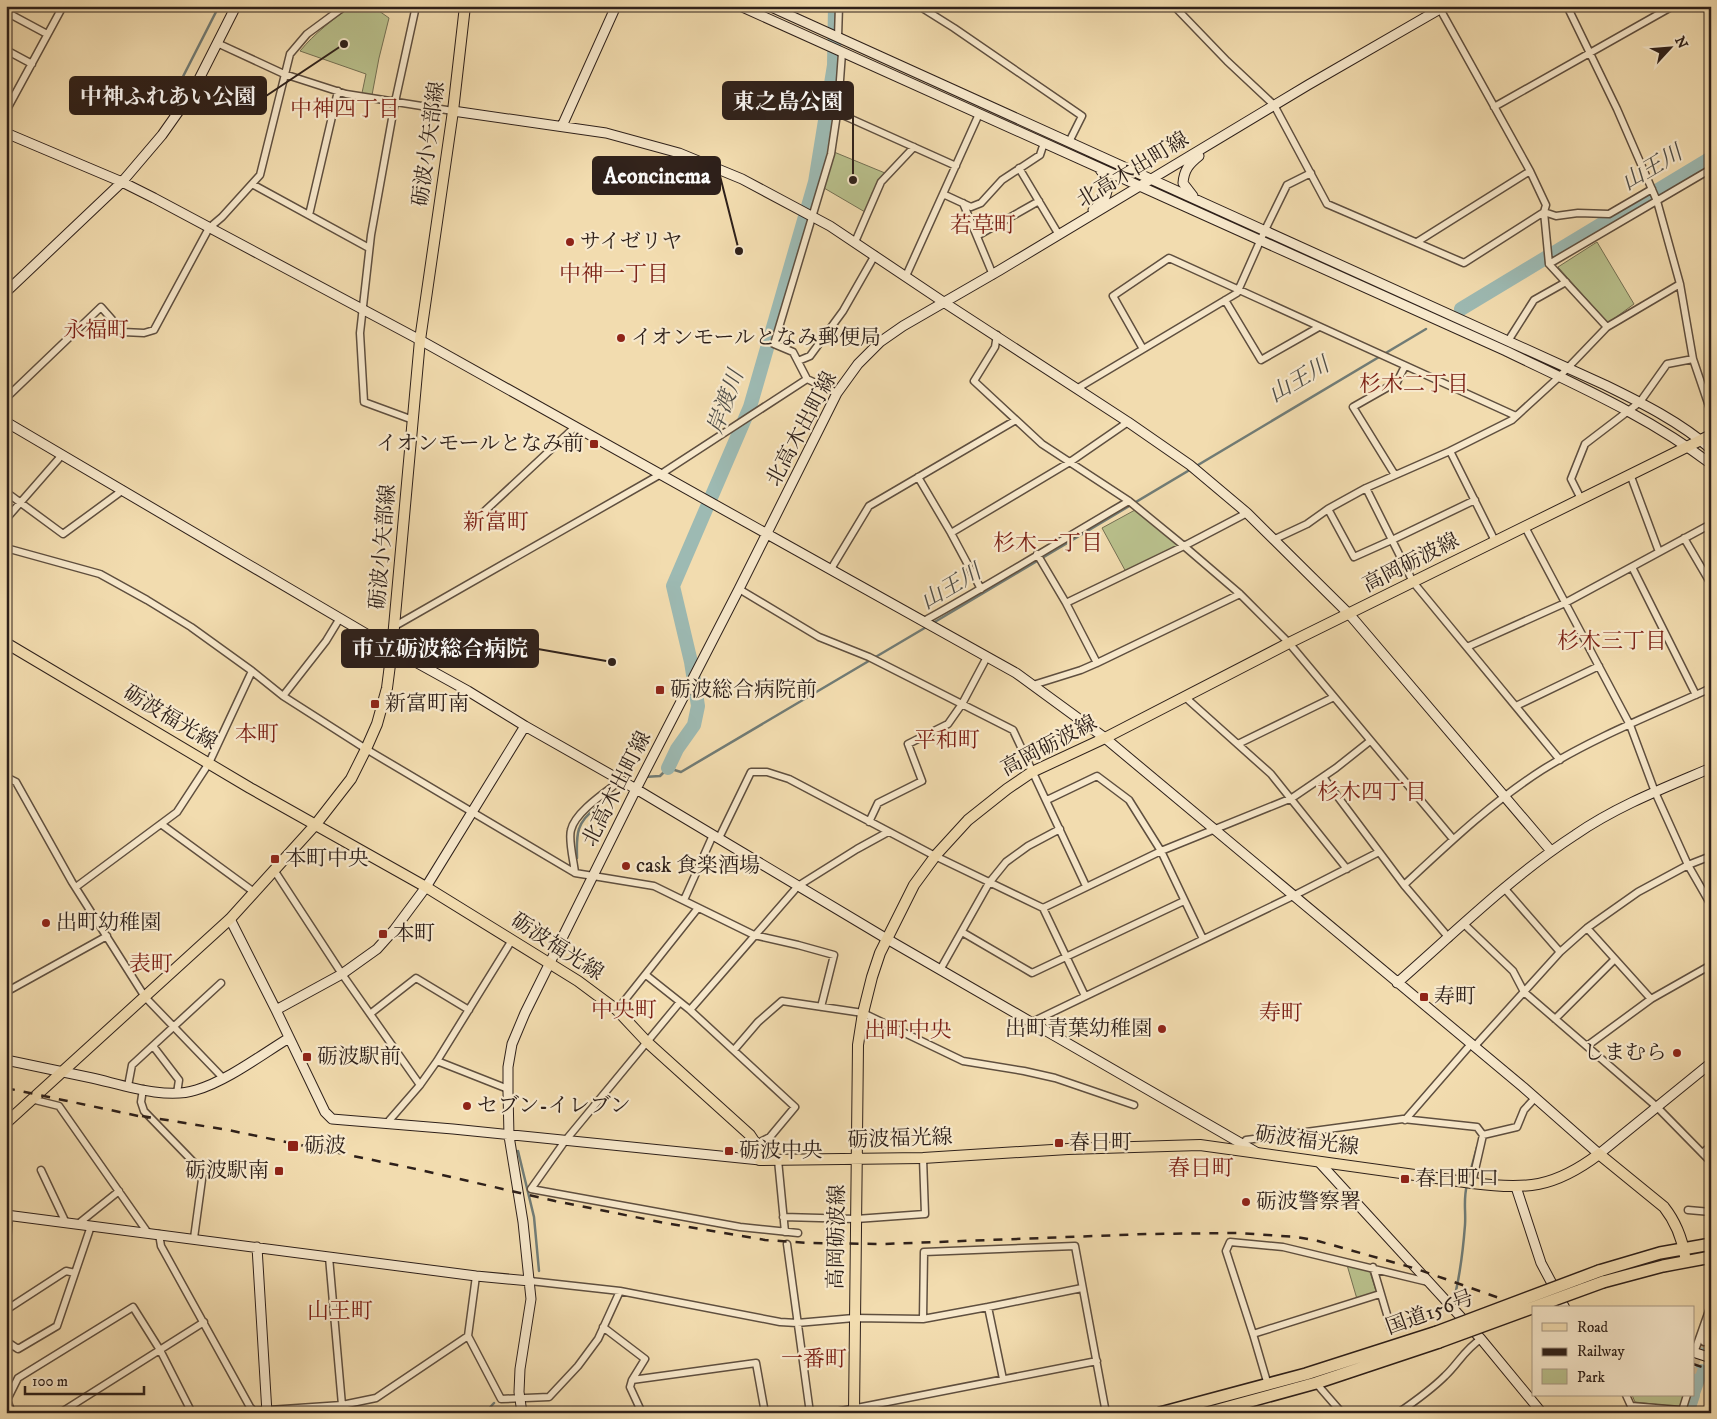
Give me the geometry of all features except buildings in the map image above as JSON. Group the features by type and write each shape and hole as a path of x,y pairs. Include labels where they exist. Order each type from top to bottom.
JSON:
{"highway":[{"name":"国道156号","path":"1207,1413 1316,1383 1601,1277 1660,1253 1711,1244"},
{"name":"国道156号","path":"1601,1277 1711,1256"},
{"name":"国道156号","path":"1160,1413 1191,1409 1364,1356 1438,1337"}],"main road":[{"name":"砺波小矢部線","path":"6,1123 230,919 316,824 351,778 366,749 387,688 395,626 420,340 453,111 465,6"},
{"name":"高岡砺波線","path":"854,1411 858,1045 863,1013 880,953 914,884 935,856 968,820 1032,772 1105,738 1289,643 1350,615 1495,541 1711,435"},
{"name":"砺波福光線","path":"6,643 250,788 426,887 578,981 617,1010 647,1042 750,1135 756,1144 760,1160 923,1158 1068,1149 1200,1145 1472,1183 1516,1187 1538,1185 1561,1178 1581,1168 1599,1154"},
{"path":"1599,1154 1671,1216 1684,1248 1686,1261"}],"street":[{"path":"6,112 61,8 53,6"},
{"path":"6,292 122,182 162,134 193,91 236,6"},
{"path":"6,398 101,307 123,332 144,333 154,330 209,228 222,217 260,175 290,54 307,34 345,6"},
{"path":"413,420 364,402 360,333 369,248 416,6"},
{"path":"562,126 616,6"},
{"path":"740,6 1260,240 1629,410 1687,446 1711,464"},
{"path":"769,6 1568,368 1640,402 1700,439 1711,449"},
{"path":"838,37 839,6"},
{"path":"919,6 1082,116 1068,142"},
{"path":"1174,6 1227,61 1274,105 1327,204 1464,263 1544,212"},
{"path":"1567,6 1591,53 1653,189 1680,284 1693,359 1711,412"},
{"path":"1494,107 1674,6"},
{"path":"1443,8 1494,107 1530,170 1546,205 1544,212 1549,264 1607,327"},
{"name":"北高木出町線","path":"522,1413 520,1369 531,1299 523,1222 509,1136 508,1067 512,1044 525,1013 636,789 838,394 858,364 880,342 903,326 1152,180 1274,105 1443,8"},
{"path":"6,12 48,34"},
{"path":"217,43 284,74 338,91 453,111 606,133 679,153 742,178 812,215 1128,422 1190,466 1247,513 1350,615 1551,851"},
{"path":"6,50 32,64"},
{"path":"838,394 807,379 793,352 774,344 831,154 838,113 842,53"},
{"path":"309,215 338,91"},
{"path":"838,113 956,166"},
{"path":"906,276 979,114"},
{"path":"6,133 122,182 420,340 924,621 1033,685 1105,738 1214,828 1473,1045 1599,1154 1711,1063"},
{"path":"1197,200 1183,183 1184,172 1192,162 1221,138"},
{"path":"943,194 971,206 981,203 1002,180 1040,154 1044,143"},
{"path":"855,242 880,182 914,147"},
{"path":"1072,227 1100,204 1107,193 1108,184 1098,167"},
{"path":"1018,168 1059,235"},
{"path":"1549,264 1711,169"},
{"path":"1417,242 1530,170"},
{"path":"1078,388 1237,292 1260,240 1288,185 1311,173"},
{"path":"252,184 369,248"},
{"path":"1544,212 1556,216 1578,213 1609,214 1653,189"},
{"path":"977,236 1039,201"},
{"path":"963,203 993,274"},
{"path":"798,362 810,356 843,311 875,255"},
{"path":"1143,349 1112,296 1169,258 1516,416"},
{"path":"1508,341 1534,300 1566,282"},
{"path":"1275,539 1307,524 1366,488 1450,451 1516,416 1559,377 1607,327 1680,284"},
{"path":"1225,300 1261,360 1319,327"},
{"path":"997,335 995,347 974,381 1042,444 1129,501 1240,594 1289,643 1453,839"},
{"path":"1581,499 1571,479 1585,444 1640,402 1667,364 1693,359"},
{"path":"1395,475 1353,407 1397,382 1405,366"},
{"path":"395,626 662,474 807,379"},
{"path":"831,569 869,506 1016,420"},
{"path":"6,422 392,649 636,789 940,970 1256,1152"},
{"path":"952,533 1070,462 1128,422"},
{"path":"474,521 575,427"},
{"path":"1450,451 1495,541"},
{"path":"6,519 62,455"},
{"path":"1630,474 1659,552"},
{"path":"918,477 952,533 981,589"},
{"path":"1366,488 1413,582 1560,760"},
{"path":"6,492 63,534 123,490"},
{"path":"1328,510 1354,557 1474,500"},
{"path":"924,621 1129,501"},
{"path":"1066,603 1247,513"},
{"path":"1467,647 1565,603 1711,524"},
{"path":"1525,527 1630,725 1655,792 1688,864 1711,905"},
{"path":"1684,538 1711,584"},
{"path":"6,548 100,574 190,627 252,671 283,696 366,749 575,873 654,886 754,936 798,944 834,955 821,1007"},
{"path":"1037,554 1066,603 1096,663"},
{"path":"1632,566 1696,695"},
{"path":"739,589 819,636 869,656 1013,730 1086,886"},
{"path":"1033,685 1081,670 1240,594"},
{"path":"283,696 326,641 340,618"},
{"path":"869,822 878,803 922,781 908,744 948,724 962,704 987,657"},
{"path":"1516,706 1599,666"},
{"path":"76,888 177,812 209,763 252,671"},
{"path":"1404,885 1453,839 1505,796 1560,760 1711,688"},
{"path":"1185,697 1271,774 1347,869"},
{"path":"1238,744 1334,697"},
{"path":"276,1010 342,974 377,949 394,930 426,887 525,726"},
{"path":"1043,908 1161,851 1292,798 1370,741"},
{"path":"1397,983 1551,851 1604,817 1711,768"},
{"path":"684,900 751,772 767,772 789,779 935,856 1043,908 1085,996"},
{"path":"1047,800 1097,776 1129,800 1161,851 1203,940"},
{"path":"6,777 16,782 76,888 145,998 223,1078"},
{"path":"1323,777 1404,885 1449,938"},
{"path":"575,873 570,830 586,809 620,780"},
{"path":"161,824 254,892"},
{"path":"940,970 989,883 1006,862 1028,846 1060,830"},
{"path":"690,1010 798,886 888,832"},
{"path":"1032,1022 1293,896 1379,852"},
{"path":"1405,1120 1560,952 1587,928 1638,892 1688,864 1711,856"},
{"path":"274,870 342,974 420,1086"},
{"path":"1505,889 1560,952"},
{"path":"962,932 1032,973 1184,901"},
{"path":"617,1010 698,908"},
{"path":"230,919 276,1010 324,1112 332,1119 760,1160"},
{"path":"1464,924 1513,971 1524,992 1656,1106 1711,1162"},
{"path":"1587,928 1651,999"},
{"path":"6,992 107,936"},
{"path":"388,1123 420,1086 437,1061 512,940"},
{"path":"1555,1019 1615,959"},
{"path":"1587,1046 1651,999 1711,966"},
{"path":"646,975 690,1010 795,1107 770,1137 756,1144"},
{"path":"370,1014 416,978 469,1010"},
{"path":"128,1086 132,1065 221,983"},
{"path":"734,1050 758,1022 782,1001 863,1013 963,1061 1055,1078 1134,1105"},
{"path":"680,1002 565,1141 531,1189 740,1227 798,1233"},
{"path":"6,1060 143,1089 178,1094 197,1090 223,1078 289,1038"},
{"path":"153,1046 179,1080 178,1094"},
{"path":"437,1061 508,1089"},
{"path":"143,1089 141,1102 144,1111 203,1172 194,1238"},
{"path":"1483,1136 1517,1127 1524,1110 1535,1098"},
{"path":"32,1099 59,1106 148,1233"},
{"path":"1242,1144 1246,1140 1405,1120 1478,1127 1483,1136 1472,1183"},
{"path":"1702,1153 1711,1146"},
{"path":"783,1217 856,1219 926,1214 923,1158"},
{"path":"778,1160 785,1232"},
{"path":"1319,1162 1532,1396"},
{"path":"41,1170 66,1223"},
{"path":"1516,1187 1541,1263 1564,1306"},
{"path":"78,1224 119,1191"},
{"path":"1688,1210 1711,1212"},
{"path":"6,1255 8,1216 194,1238 476,1276 620,1291 780,1322 797,1323 854,1318 923,1319 988,1308 1082,1288"},
{"path":"6,1341 18,1349 57,1326 91,1226"},
{"path":"159,1234 161,1246 250,1408 254,1410 316,1410 376,1398 468,1336"},
{"path":"1268,1385 1254,1334 1226,1251 1230,1242 1283,1247 1429,1282"},
{"path":"787,1244 810,1413"},
{"path":"923,1319 924,1252 1075,1246 1106,1413"},
{"path":"257,1247 267,1411"},
{"path":"329,1257 342,1405 349,1413"},
{"path":"1372,1268 1391,1328"},
{"path":"6,1310 66,1271 75,1273"},
{"path":"476,1276 468,1336 501,1399 549,1397 578,1366 598,1339 620,1291"},
{"path":"1254,1334 1380,1294"},
{"path":"1711,1305 1694,1352 1711,1358"},
{"path":"12,1413 7,1400 18,1378 133,1307 160,1350 190,1412"},
{"path":"988,1308 1003,1379"},
{"path":"60,1413 204,1322"},
{"path":"1704,1342 1711,1322"},
{"path":"604,1328 645,1359 632,1380 630,1387 642,1413"},
{"path":"1398,1413 1446,1376 1470,1346 1481,1339"},
{"path":"831,1413 854,1411 1097,1361"},
{"path":"632,1380 756,1363 765,1413"},
{"path":"1316,1383 1342,1413"},
{"path":"1626,1396 1631,1406 1684,1412 1686,1396"},
{"path":"1533,1397 1542,1413"}],"green space":[{"path":"352,6 372,6 389,18 372,95 362,93 366,74 300,51 324,27"},
{"path":"834,152 885,173 872,193 865,212 824,188"},
{"path":"1597,242 1634,304 1608,323 1558,267"},
{"path":"1135,510 1180,545 1126,572 1102,528"},
{"path":"1347,1265 1369,1269 1376,1291 1374,1294 1357,1299"},
{"path":"1632,1396 1684,1396 1680,1407 1635,1402"}],"waterway":[{"path":"168,106 219,6"},
{"name":"岸渡川","path":"668,768 677,749 694,725 698,706 691,662 673,586 750,407 815,182 834,65 835,6"},
{"name":"山王川","path":"1461,309 1711,158"},
{"name":"山王川","path":"933,623 1426,329"},
{"name":"山王川","path":"644,777 660,776 668,768 681,772 928,626"},
{"name":"山王川","path":"577,858 577,836 586,817 599,805 627,787"},
{"path":"1468,1180 1477,1147"},
{"path":"518,1151 534,1217 539,1271"},
{"path":"1453,1303 1462,1254 1467,1185"},
{"path":"1708,1348 1711,1339"},
{"path":"1694,1390 1701,1371"},
{"path":"1687,1413 1693,1396"},
{"path":"485,1413 494,1403"}],"tunnel":[{"path":"1694,1370 1704,1342"}],"railway":[{"path":"6,1088 148,1118"},
{"path":"142,1116 228,1130 416,1169 555,1201 665,1223 765,1240 884,1244 1147,1234 1238,1233 1297,1237 1318,1241 1417,1269 1532,1310"},
{"path":"1694,1364 1711,1370"}],"place":[{"name":"中神ふれあい公園","path":"344,44"},
{"name":"東之島公園","path":"853,180"},
{"name":"サイゼリヤ","path":"570,242"},
{"name":"Aeoncinema","path":"739,251"},
{"name":"イオンモールとなみ郵便局","path":"621,338"},
{"name":"イオンモールとなみ前","path":"594,444"},
{"name":"市立砺波総合病院","path":"612,662"},
{"name":"砺波総合病院前","path":"660,690"},
{"name":"新富町南","path":"375,704"},
{"name":"本町中央","path":"275,859"},
{"name":"cask 食楽酒場","path":"626,866"},
{"name":"出町幼稚園","path":"46,923"},
{"name":"本町","path":"383,934"},
{"name":"寿町","path":"1424,997"},
{"name":"出町青葉幼稚園","path":"1162,1029"},
{"name":"しまむら","path":"1677,1053"},
{"name":"砺波駅前","path":"307,1057"},
{"name":"セブン-イレブン","path":"467,1106"},
{"name":"春日町","path":"1059,1143"},
{"name":"砺波","path":"293,1146"},
{"name":"砺波中央","path":"729,1151"},
{"name":"砺波駅南","path":"279,1171"},
{"name":"春日町口","path":"1405,1179"},
{"name":"砺波警察署","path":"1246,1202"}],"district":[{"name":"中神四丁目","path":"345,109"},
{"name":"若草町","path":"983,225"},
{"name":"中神一丁目","path":"614,274"},
{"name":"永福町","path":"96,330"},
{"name":"杉木二丁目","path":"1414,384"},
{"name":"新富町","path":"496,522"},
{"name":"杉木一丁目","path":"1048,543"},
{"name":"杉木三丁目","path":"1612,641"},
{"name":"本町","path":"257,734"},
{"name":"平和町","path":"947,740"},
{"name":"杉木四丁目","path":"1372,792"},
{"name":"表町","path":"151,964"},
{"name":"中央町","path":"624,1010"},
{"name":"寿町","path":"1281,1013"},
{"name":"出町中央","path":"908,1030"},
{"name":"春日町","path":"1201,1168"},
{"name":"山王町","path":"340,1311"},
{"name":"一番町","path":"814,1359"}]}
